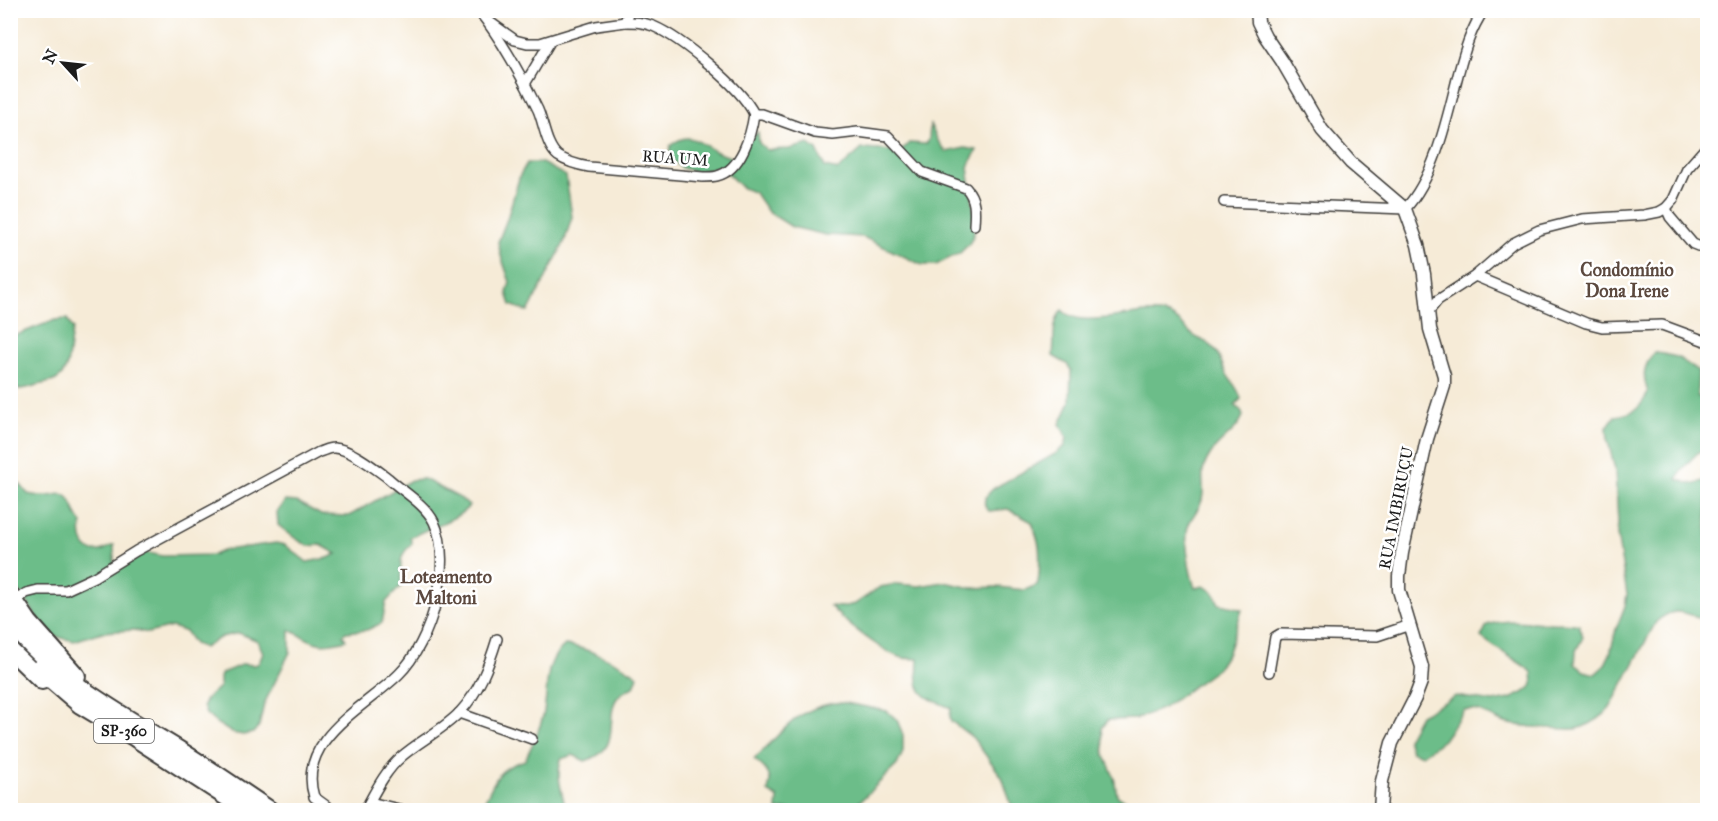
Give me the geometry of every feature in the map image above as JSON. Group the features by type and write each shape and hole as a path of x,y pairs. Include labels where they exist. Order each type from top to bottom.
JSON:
{"highway":[{"path":"13,597 29,622 66,664 116,711"},
{"name":"SP-360","path":"10,622 52,667 90,696 183,752 270,810"},
{"name":"SP-360","path":"10,640 45,676 80,705 246,810"},
{"path":"10,650 53,690 80,705"}],"street":[{"path":"625,22 629,10"},
{"path":"1257,10 1258,22 1265,36 1322,130 1351,163 1405,209"},
{"path":"1224,202 1405,209 1415,199 1427,175 1448,114 1465,49 1484,10"},
{"path":"479,12 515,40 527,43 550,40 596,26 625,22 651,25 681,41 739,92 754,114 773,116 815,133 833,135 858,132 888,136 922,172 966,188 975,206 974,225"},
{"name":"RUA UM","path":"479,12 525,84 539,112 550,145 557,155 574,164 703,177 718,176 734,164 743,151 752,131 754,114"},
{"path":"525,84 550,40"},
{"path":"1429,311 1438,300 1475,276 1513,243 1539,230 1582,219 1644,214 1659,212 1666,208 1673,200 1688,169 1707,145"},
{"path":"1666,208 1670,218 1693,244 1707,250"},
{"name":"RUA IMBIRUÇU","path":"1380,810 1382,781 1392,743 1421,682 1422,668 1399,590 1402,553 1427,439 1444,386 1444,376 1430,329 1418,245 1405,209"},
{"path":"1475,276 1586,323 1602,327 1662,325 1707,342"},
{"path":"13,597 38,590 66,590 94,577 136,551 319,452 332,448 341,449 384,475 434,521 440,553 441,580 438,601 429,624 406,667 332,731 315,760 312,775 314,797 332,810"},
{"path":"1269,672 1275,637 1280,634 1377,636 1410,625"},
{"path":"403,810 368,806 379,784 400,758 459,712 479,685 489,665 497,639"},
{"path":"10,661 29,679 53,690"},
{"path":"459,712 532,739"}],"green space":[{"path":"930,124 946,152 965,148 977,150 968,167 975,218 974,234 969,244 960,253 936,265 922,265 863,237 826,235 792,227 768,212 755,193 741,187 726,172 714,168 702,172 692,171 682,168 672,160 667,160 670,155 670,146 676,141 687,138 697,140 736,159 743,146 758,132 759,143 767,150 789,149 809,144 817,150 825,167 838,170 862,149 896,151 902,150 909,143 926,144 929,140"},
{"path":"527,163 542,163 566,176 572,217 564,243 528,312 511,305 507,293 510,282 498,242 520,175"},
{"path":"1062,310 1071,316 1083,319 1142,313 1168,315 1215,349 1241,399 1235,405 1243,416 1240,422 1206,462 1203,473 1202,500 1187,530 1189,565 1195,588 1204,586 1214,593 1219,604 1242,610 1228,652 1217,669 1163,708 1136,719 1108,720 1102,728 1105,756 1114,777 1117,795 1134,804 1137,810 1013,810 1002,777 973,738 951,721 951,708 932,700 922,692 918,680 918,659 903,658 885,650 844,620 830,606 841,607 855,604 880,587 897,584 919,586 944,582 972,588 998,587 1025,590 1037,585 1039,549 1032,522 1008,509 989,511 985,502 994,488 1065,446 1067,438 1060,424 1070,402 1071,370 1067,364 1053,356 1055,326"},
{"path":"67,319 73,329 67,364 61,376 54,381 28,388 11,388 11,337 55,320"},
{"path":"1654,352 1677,357 1698,371 1697,396 1707,401 1707,446 1690,461 1677,479 1690,484 1704,481 1707,483 1707,619 1675,612 1656,622 1610,708 1600,717 1580,728 1542,728 1517,725 1502,722 1480,712 1464,710 1443,740 1422,755 1411,751 1407,739 1420,715 1456,696 1493,702 1510,699 1533,685 1532,672 1481,637 1487,625 1511,621 1579,625 1583,637 1576,651 1575,664 1584,671 1595,674 1604,666 1610,654 1627,594 1617,535 1615,470 1607,427 1615,416 1635,410 1645,399 1648,393 1645,371"},
{"path":"424,479 460,498 469,506 450,520 410,538 412,544 407,548 401,562 402,585 386,602 382,623 367,630 346,632 343,635 346,640 328,644 316,643 290,630 290,652 264,704 259,726 253,733 243,735 232,733 206,714 203,706 206,699 220,686 222,673 243,664 259,663 263,653 258,641 239,633 221,637 204,648 194,644 186,632 172,627 148,633 134,630 102,632 74,641 50,635 45,631 11,581 11,480 19,483 28,494 42,496 61,494 69,498 82,523 81,533 86,547 89,550 100,551 114,545 114,562 117,565 145,552 162,556 213,555 225,550 276,543 285,545 307,562 328,558 337,554 321,545 308,546 278,525 277,512 285,501 297,502 321,515 349,516 411,480"},
{"path":"565,645 603,656 638,676 634,687 621,694 615,702 607,745 599,754 585,761 573,755 561,759 559,778 566,810 506,810 498,802 484,802 499,775 508,767 525,760 543,716 549,669 557,653"},
{"path":"833,703 846,703 887,711 897,720 903,735 903,752 897,765 851,810 777,810 778,798 768,792 770,781 768,774 754,759 797,718"}],"district":[{"name":"Condomínio Dona Irene","path":"1627,280"},
{"name":"Loteamento Maltoni","path":"446,587"}]}
